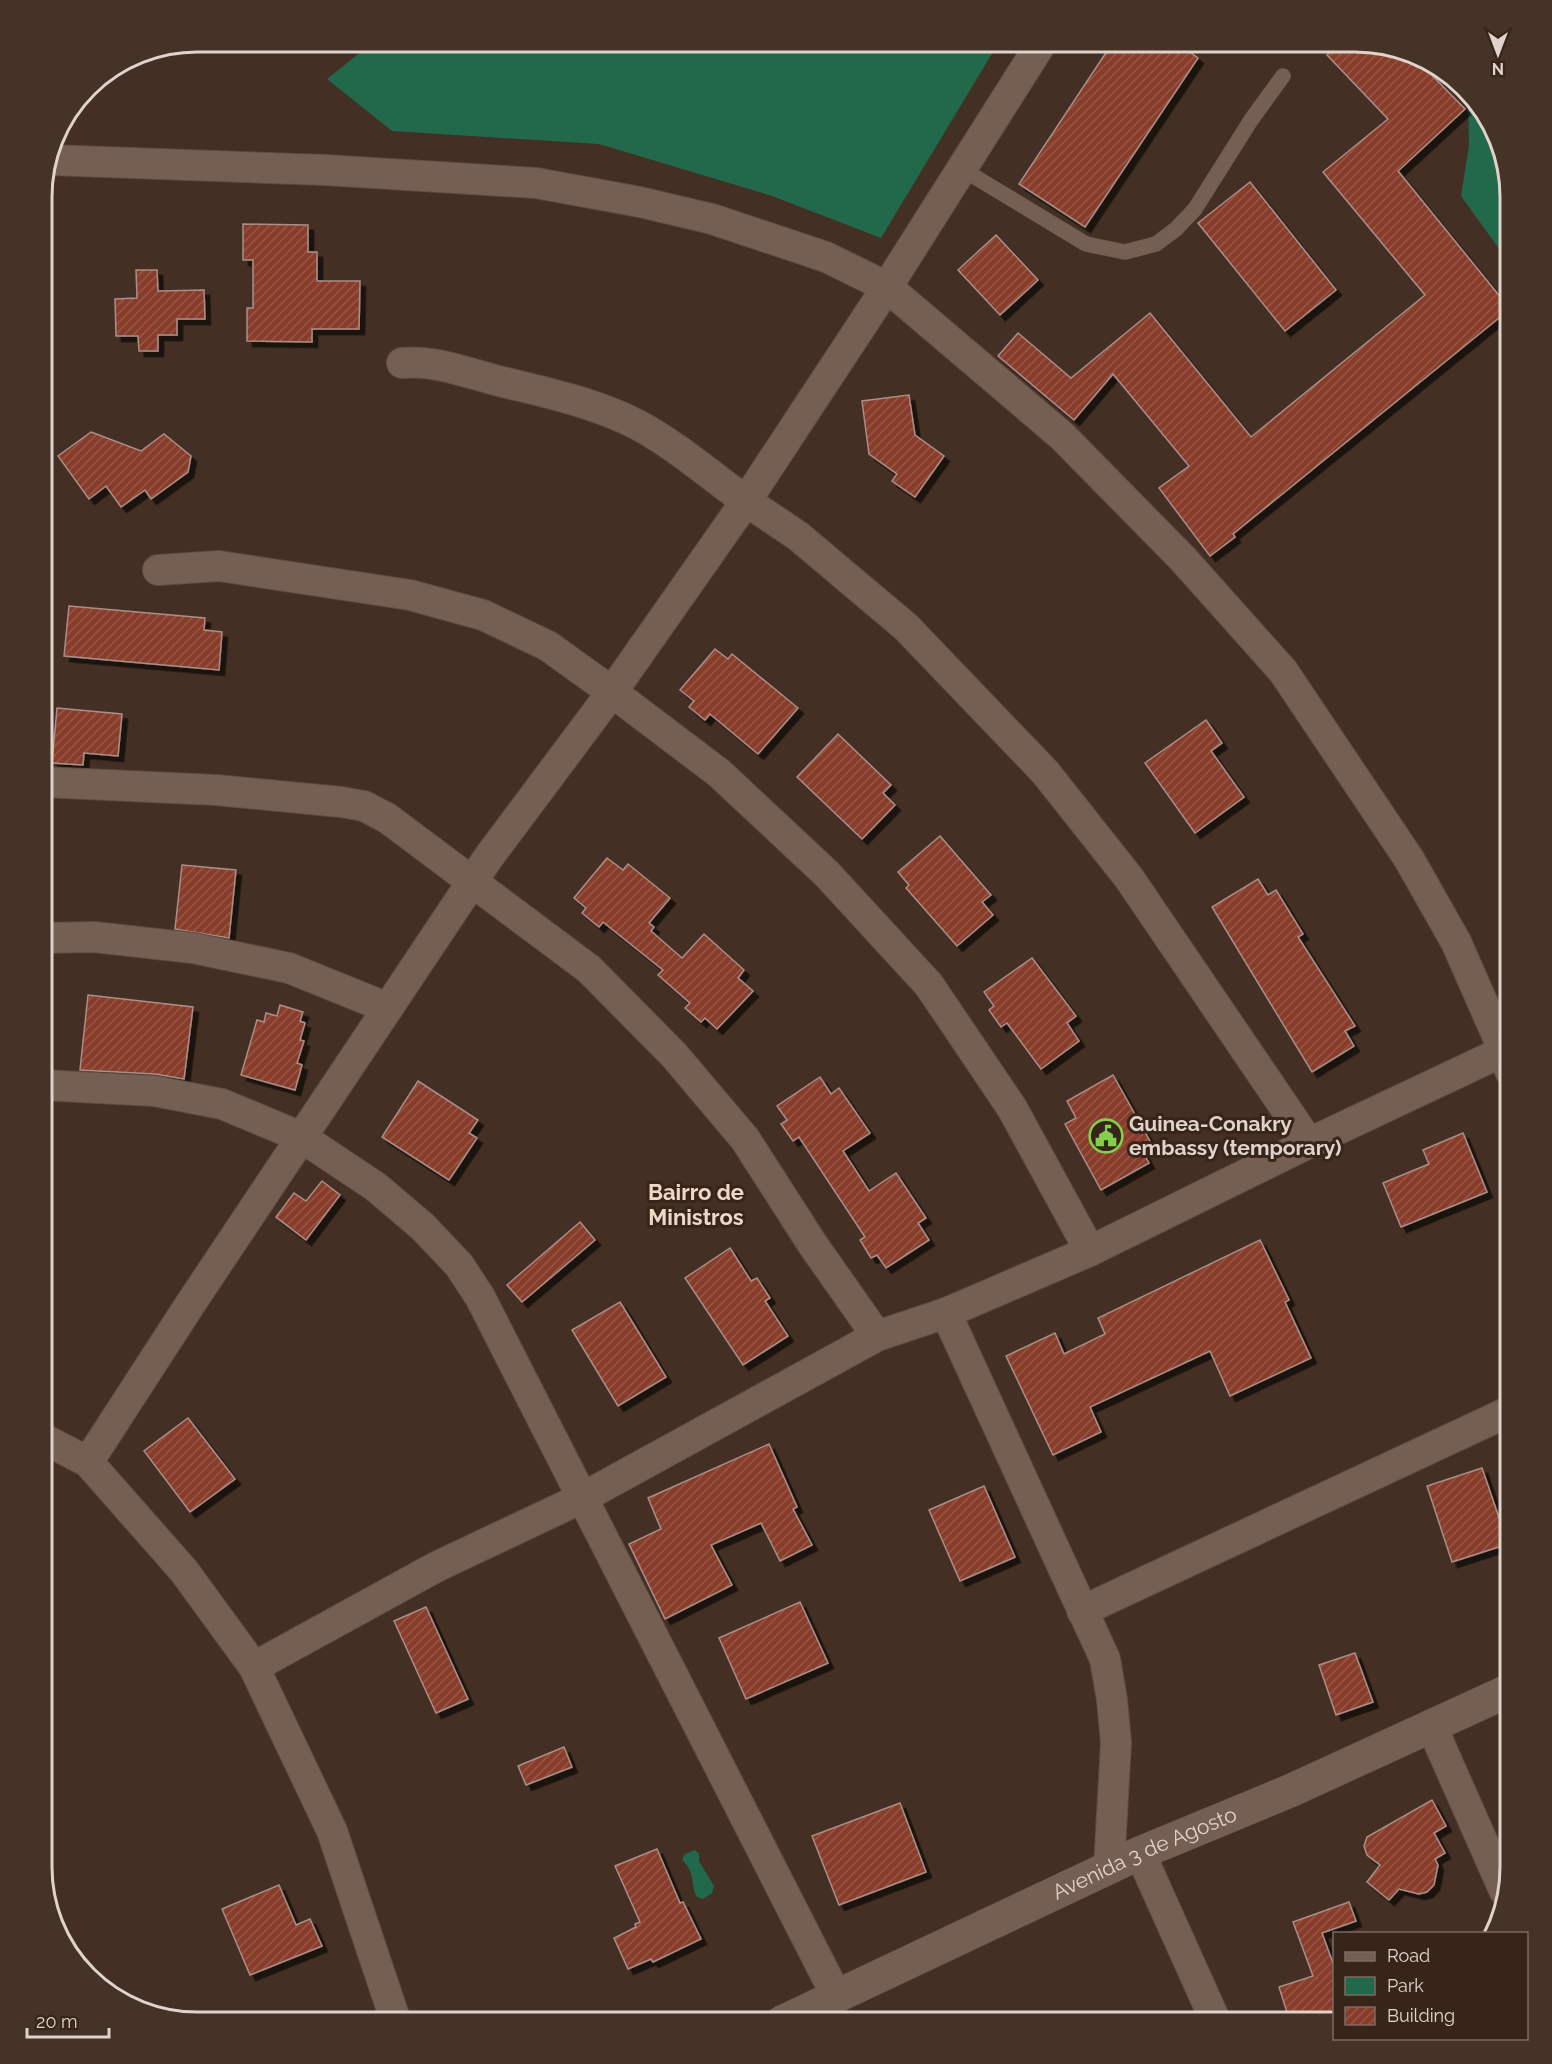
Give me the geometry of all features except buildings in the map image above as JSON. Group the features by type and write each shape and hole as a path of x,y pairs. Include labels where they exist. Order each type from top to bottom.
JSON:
{"street":[{"path":"88,1462 488,858 612,692 746,501 887,287 1035,53"},
{"path":"57,160 325,170 536,183 640,202 712,219 826,257 887,287 1062,436 1183,559 1283,671 1409,859 1456,942 1500,1045"},
{"path":"402,363 421,361 448,367 588,404 638,425 798,536 906,627 1045,772 1129,878 1309,1143"},
{"path":"158,570 219,566 410,595 483,615 548,646 612,692 719,772 827,874 929,985 1012,1108 1090,1251"},
{"path":"53,783 216,790 364,806 387,818 589,969 674,1055 745,1139 813,1245 877,1336"},
{"path":"53,938 94,937 193,948 289,968 388,1008"},
{"path":"254,1667 436,1567 582,1498 877,1336 946,1313 1090,1251 1309,1143 1500,1064"},
{"path":"53,1085 154,1091 222,1104 302,1137 376,1186 423,1227 459,1264 480,1297 837,1997"},
{"path":"946,1313 1105,1659 1116,1743 1108,1867"},
{"path":"1082,1611 1500,1416"},
{"path":"53,1444 88,1462 184,1571 254,1667 332,1831 393,2012"},
{"name":"Avenida 3 de Agosto","path":"808,2012 1108,1867 1292,1790 1500,1694"},
{"path":"1431,1725 1499,1878"},
{"path":"1140,1853 1212,2012"}],"lane":[{"path":"962,169 1086,244 1125,252 1156,244 1176,229 1195,209 1251,120 1283,76"}],"green space":[{"path":"359,53 992,53 881,238 772,196 599,144 392,131 327,79"},
{"path":"1468,108 1480,125 1495,160 1500,197 1500,250 1461,196 1469,145"},
{"path":"695,1850 714,1886 712,1893 703,1899 697,1897 689,1869 682,1860 685,1854"}],"place":[{"name":"Guinea-Conakry embassy (temporary)","path":"1106,1136"}],"district":[{"name":"Bairro de Ministros","path":"696,1204"}]}
